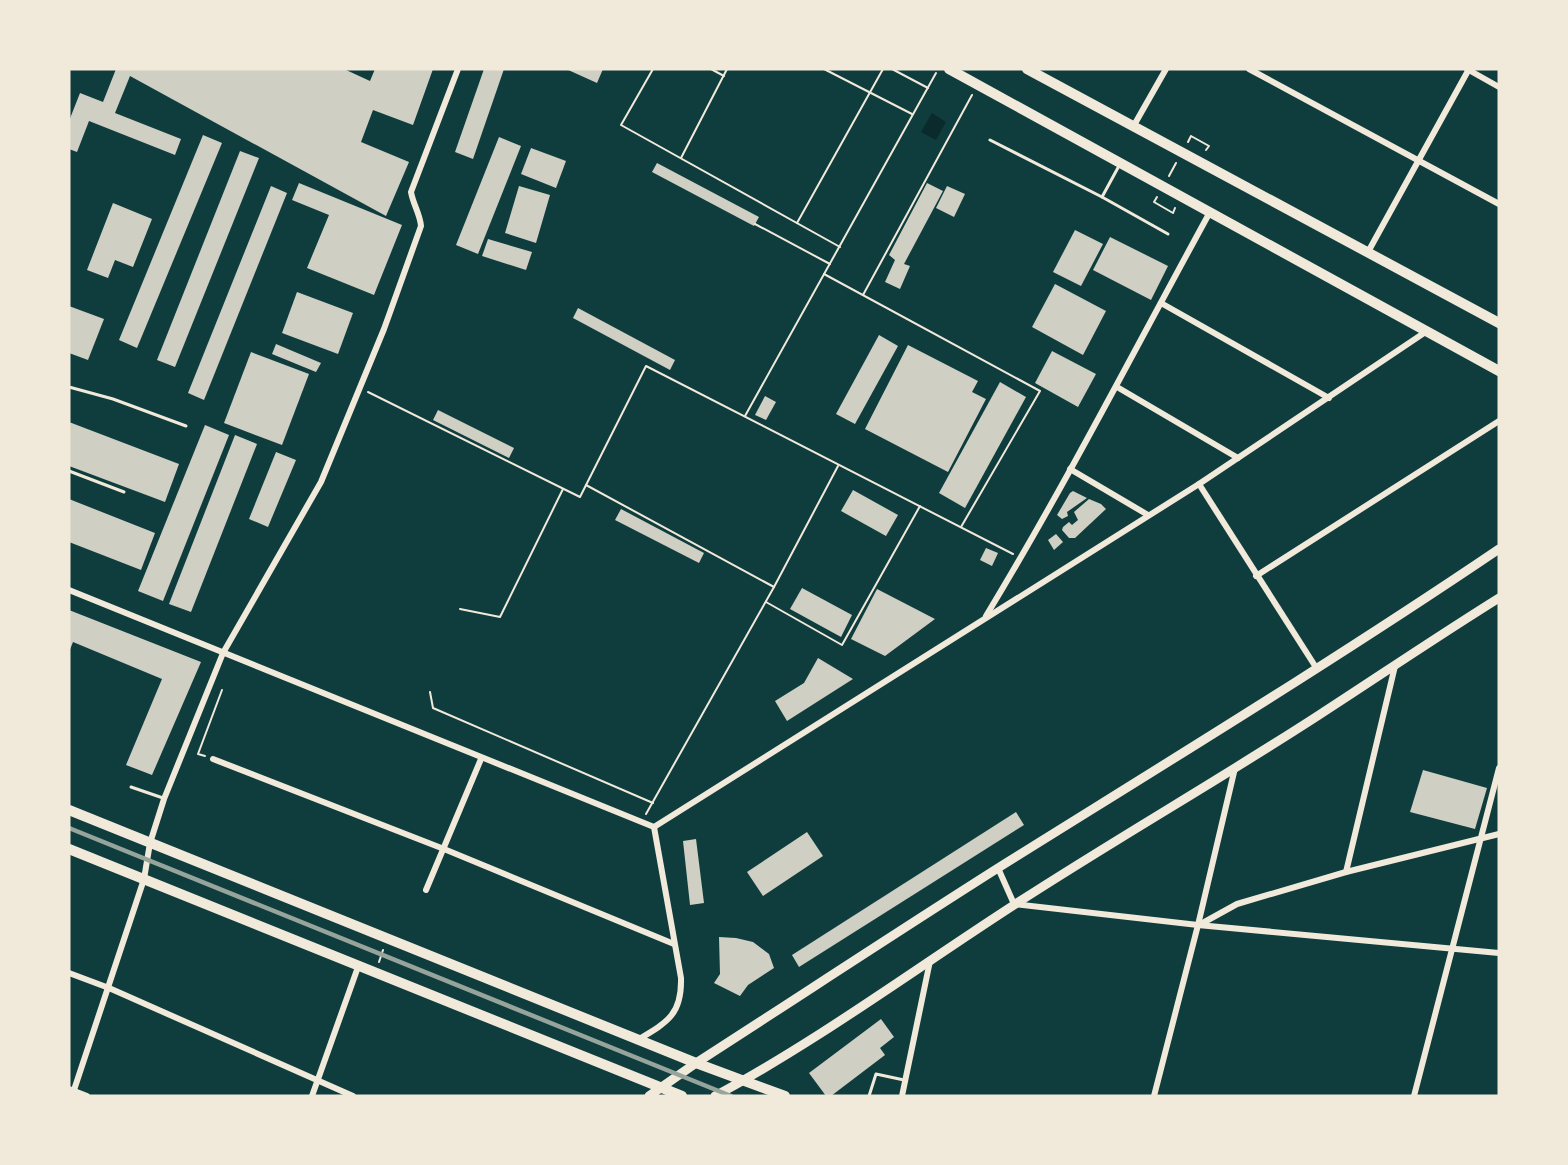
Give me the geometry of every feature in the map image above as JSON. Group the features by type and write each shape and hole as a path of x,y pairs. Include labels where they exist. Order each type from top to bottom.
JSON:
{"main road":[{"path":"949,69 1499,372"},
{"path":"1027,69 1499,323"},
{"path":"649,1096 696,1063 998,868 1317,669 1499,549"},
{"path":"715,1096 743,1081 1014,904 1318,716 1396,663 1499,598"},
{"path":"69,810 696,1063 784,1096"},
{"path":"69,849 682,1096"}],"street":[{"path":"87,1096 72,1092 144,879 150,843 164,799 223,653 321,482 360,388 419,234 420,217 412,202 411,192 458,69"},
{"path":"1133,127 1166,69"},
{"path":"1249,69 1499,204"},
{"path":"1368,252 1468,69 1499,87"},
{"path":"985,618 1117,387 1210,212"},
{"path":"1161,303 1329,398"},
{"path":"654,827 1199,484 1427,331"},
{"path":"1117,387 1238,458"},
{"path":"1256,576 1499,421"},
{"path":"1070,469 1148,515"},
{"path":"1199,484 1317,669"},
{"path":"69,590 481,759 654,827"},
{"path":"1346,873 1396,663"},
{"path":"213,759 444,849 674,944"},
{"path":"426,890 481,759"},
{"path":"1154,1096 1198,925 1235,767"},
{"path":"1414,1096 1499,768"},
{"path":"639,1039 663,1025 676,1012 681,996 681,978 654,827"},
{"path":"1198,925 1237,904 1346,873 1499,834"},
{"path":"998,868 1014,904 1198,925 1499,953"},
{"path":"902,1096 931,960"},
{"path":"312,1096 358,967"},
{"path":"69,973 109,988 353,1096"}],"lane":[{"path":"990,140 1102,197 1168,234"},
{"path":"1102,197 1120,163"},
{"path":"69,387 113,399 186,426"},
{"path":"69,471 124,492"},
{"path":"131,787 164,799"},
{"path":"869,1096 876,1074 906,1080"}],"path":[{"path":"652,69 621,125 840,247"},
{"path":"711,69 724,76"},
{"path":"681,159 728,69"},
{"path":"824,69 912,114"},
{"path":"797,223 883,69"},
{"path":"892,69 928,88"},
{"path":"745,416 939,69"},
{"path":"863,295 978,84"},
{"path":"1186,145 1191,136 1209,146"},
{"path":"1165,183 1181,155"},
{"path":"1160,193 1154,202 1173,213"},
{"path":"755,224 830,264"},
{"path":"824,274 1040,391 961,527"},
{"path":"360,388 580,497 646,366 1021,558"},
{"path":"641,822 774,587 839,465"},
{"path":"586,485 774,587"},
{"path":"460,609 500,617 563,489"},
{"path":"765,602 842,645 920,506"},
{"path":"213,759 198,754 222,690"},
{"path":"430,692 434,708 653,803"},
{"path":"375,973 388,938"}],"water":[{"path":"932,113 946,122 936,140 921,132"}],"building":[{"path":"116,69 344,69 370,81 375,69 433,69 413,125 373,110 361,142 409,162 386,216 130,76 115,113 181,139 175,155 89,121 77,152 69,149 69,121 80,93 103,102"},
{"path":"484,69 504,69 473,159 455,152"},
{"path":"566,69 603,69 597,83"},
{"path":"203,135 222,143 137,348 119,340"},
{"path":"499,137 521,146 478,254 456,245"},
{"path":"531,148 566,161 556,188 521,174"},
{"path":"240,151 259,158 175,367 157,360"},
{"path":"657,163 759,217 754,226 652,172"},
{"path":"299,183 402,225 374,295 307,268 329,215 292,200"},
{"path":"927,183 943,191 904,264 910,266 900,289 885,282 895,260 889,255"},
{"path":"271,186 287,193 204,400 188,393"},
{"path":"519,186 550,195 536,243 505,233"},
{"path":"947,186 965,194 954,217 936,208"},
{"path":"113,203 152,219 133,267 115,260 108,278 87,270"},
{"path":"1075,230 1103,244 1081,286 1053,272"},
{"path":"1110,237 1168,266 1151,300 1093,270"},
{"path":"488,239 532,252 526,270 482,256"},
{"path":"1055,284 1106,311 1083,355 1032,327"},
{"path":"297,292 353,313 338,354 282,333"},
{"path":"69,306 104,319 88,360 69,353"},
{"path":"578,308 675,360 670,370 573,318"},
{"path":"879,335 898,346 855,424 836,414"},
{"path":"276,344 321,363 316,372 272,354"},
{"path":"908,345 978,381 972,392 986,399 948,472 865,429"},
{"path":"1052,351 1096,374 1078,407 1035,383"},
{"path":"251,352 309,374 282,445 224,423"},
{"path":"1000,382 1026,397 965,508 939,493"},
{"path":"765,396 776,402 766,420 755,415"},
{"path":"438,410 514,448 509,458 433,420"},
{"path":"69,422 179,464 165,502 69,466"},
{"path":"205,425 229,435 163,601 138,591"},
{"path":"235,435 257,444 191,612 169,604"},
{"path":"276,452 296,460 268,527 249,519"},
{"path":"853,490 898,515 886,536 841,511"},
{"path":"1073,491 1087,498 1067,512 1068,516 1062,519 1057,515"},
{"path":"69,499 155,533 141,570 69,542"},
{"path":"1089,499 1106,509 1075,538 1069,538 1062,530 1063,527 1069,522 1072,525 1078,520 1074,512"},
{"path":"621,509 704,553 699,563 615,520"},
{"path":"1056,534 1063,542 1054,550 1048,540"},
{"path":"986,548 998,553 992,566 980,560"},
{"path":"802,588 852,615 841,637 790,609"},
{"path":"877,589 935,619 885,656 851,639"},
{"path":"69,610 201,662 152,775 126,765 162,679 73,642 69,652"},
{"path":"818,658 853,679 787,721 775,701 804,683"},
{"path":"1423,770 1487,788 1475,829 1410,812"},
{"path":"1016,812 1024,825 799,967 792,955"},
{"path":"807,832 823,856 763,896 747,872"},
{"path":"696,839 704,903 690,905 683,841"},
{"path":"719,937 753,942 769,954 774,968 748,985 740,996 714,983 720,974"},
{"path":"881,1019 894,1037 880,1048 885,1055 831,1096 826,1096 809,1073"}],"railway":[{"path":"69,828 731,1096"}]}
